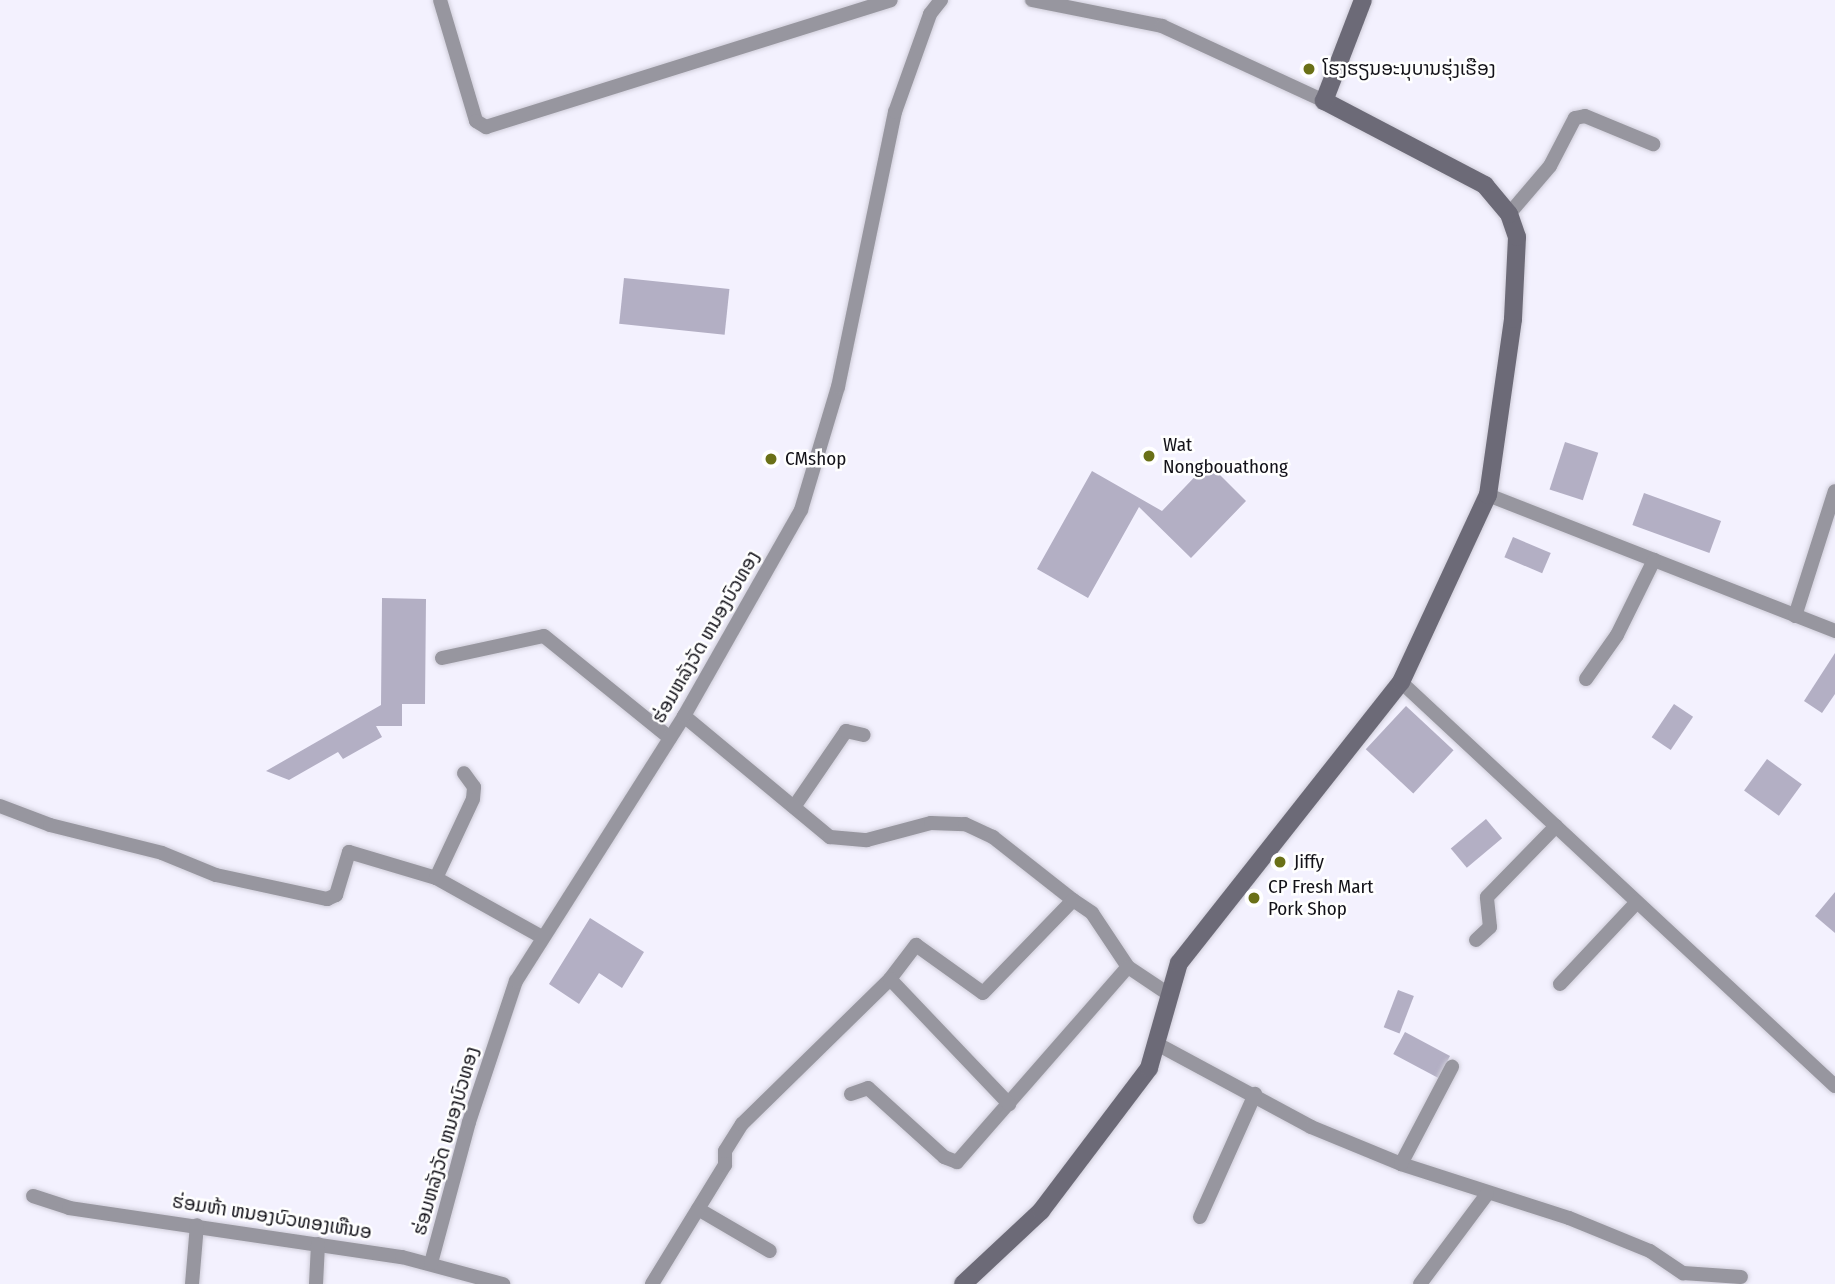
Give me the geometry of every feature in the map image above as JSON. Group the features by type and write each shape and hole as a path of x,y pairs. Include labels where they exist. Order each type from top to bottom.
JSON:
{"street":[{"path":"440,0 475,121 486,127 891,0"},
{"name":"ຮ່ອມຫລັງວັດ ຫນອງບົວທອງ","path":"431,1263 491,1049 516,981 684,716 801,510 822,452 895,112 930,15 941,0"},
{"path":"963,1284 1041,1211 1090,1153 1159,1045 1167,993 1179,963 1401,682 1488,495 1519,259 1509,214 1485,186 1324,101 1162,26 1032,0"},
{"path":"1324,101 1363,0"},
{"path":"1509,214 1550,166 1575,118 1585,117 1653,145"},
{"path":"1796,616 1835,491"},
{"path":"1488,495 1835,631"},
{"path":"1586,680 1616,635 1654,561"},
{"path":"442,658 544,636 670,738"},
{"path":"1401,682 1835,1086"},
{"path":"684,716 830,837 844,841 867,841 931,823 965,824 993,836 1092,913 1128,967 1167,993"},
{"path":"794,807 846,731 864,734"},
{"path":"436,878 473,799 474,787 464,773"},
{"path":"0,806 50,825 162,853 216,875 327,899 336,895 349,852 436,878 542,937"},
{"path":"1476,940 1490,927 1487,897 1556,826"},
{"path":"652,1284 698,1209 742,1124 890,979 916,945 983,993 1014,967 1073,900"},
{"path":"1560,984 1637,902"},
{"path":"851,1094 868,1088 950,1163 957,1162 1128,967"},
{"path":"890,979 1009,1104"},
{"path":"1159,1045 1255,1094 1311,1127 1401,1164 1626,1241 1683,1273 1741,1277"},
{"path":"1401,1164 1452,1067"},
{"path":"1200,1216 1255,1094"},
{"path":"1420,1284 1487,1194"},
{"name":"ຮ່ອມຫ້າ ຫນອງບົວທອງເຫືນອ","path":"33,1196 69,1208 197,1224 431,1263 503,1284"},
{"path":"698,1209 770,1251"},
{"path":"192,1284 197,1224"},
{"path":"316,1284 318,1244"}],"building":[{"path":"624,278 729,289 725,335 619,324"},
{"path":"1565,442 1598,453 1583,500 1550,490"},
{"path":"1208,463 1246,501 1191,558 1139,507 1088,598 1037,569 1092,471 1162,511"},
{"path":"1644,493 1721,521 1709,553 1632,525"},
{"path":"1513,537 1551,553 1542,573 1504,557"},
{"path":"382,598 426,599 425,704 402,704 402,726 376,726 382,737 343,759 338,752 289,780 266,771 381,705"},
{"path":"1835,653 1835,694 1822,713 1804,701"},
{"path":"1674,704 1693,717 1671,750 1652,737"},
{"path":"1406,706 1454,750 1413,793 1366,749"},
{"path":"1767,759 1802,784 1779,816 1744,791"},
{"path":"1486,819 1502,838 1467,868 1451,849"},
{"path":"1835,892 1835,933 1815,916"},
{"path":"590,918 644,952 622,988 599,973 579,1004 549,984"},
{"path":"1398,990 1414,996 1400,1033 1384,1027"},
{"path":"1405,1032 1450,1056 1438,1078 1393,1054"}],"place":[{"name":"ໂຮງຮຽນອະນຸບານຮຸ່ງເຮືອງ","path":"1309,69"},
{"name":"Wat Nongbouathong","path":"1149,456"},
{"name":"CMshop","path":"771,459"},
{"name":"Jiffy","path":"1280,862"},
{"name":"CP Fresh Mart Pork Shop","path":"1254,898"}]}
